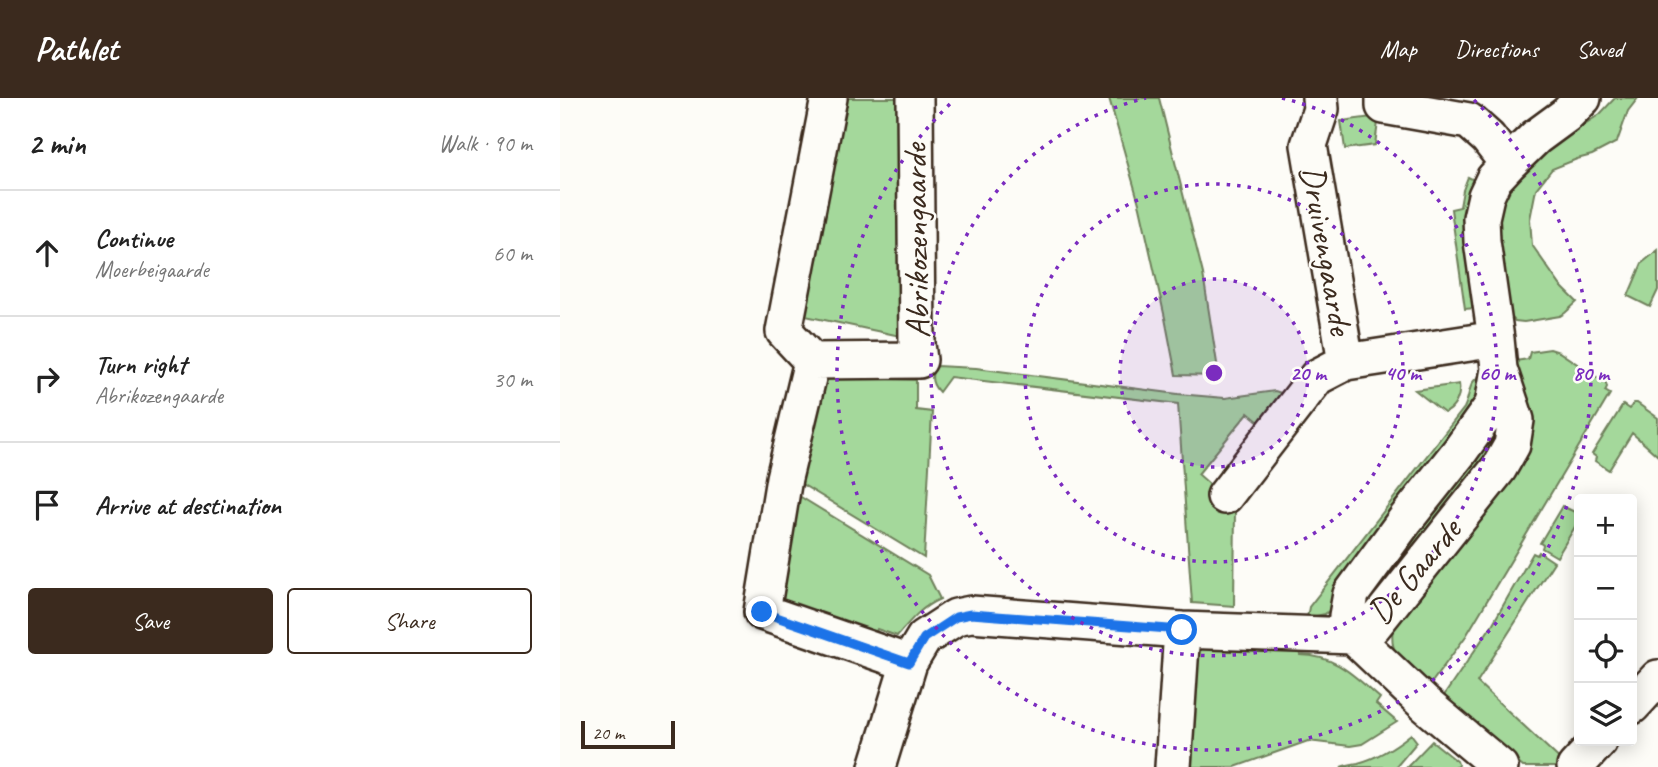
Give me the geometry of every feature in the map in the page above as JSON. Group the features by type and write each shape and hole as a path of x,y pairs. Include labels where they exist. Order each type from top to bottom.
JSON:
{"street":[{"path":"829,98 784,331 812,361 784,478 762,612 909,663"},
{"name":"Abrikozengaarde","path":"812,361 919,360 915,98"},
{"name":"Druivengaarde","path":"1320,98 1321,109 1308,145 1346,362"},
{"path":"1384,98 1384,106 1469,121 1488,138 1508,164"},
{"name":"De Gaarde","path":"1353,636 1347,617 1351,594 1493,405 1498,354 1482,240 1481,218 1486,196 1494,179 1508,164 1536,136 1566,115 1583,98"},
{"name":"Druivengaarde","path":"1225,496 1317,377 1346,362 1498,354"},
{"path":"877,767 909,663 924,638 956,617 971,614 1182,630 1353,636 1425,704 1500,767"},
{"path":"1173,767 1182,630"},
{"path":"1637,701 1658,678"},
{"path":"1575,767 1595,746"}],"green space":[{"path":"840,98 909,98 905,337 796,314 806,258 817,260 820,242 810,240"},
{"path":"1109,98 1159,98 1203,274 1219,376 1176,375 1140,207"},
{"path":"1615,98 1638,98 1628,111 1617,142 1592,155 1552,169 1536,189 1530,219 1532,245 1560,285 1577,302 1560,316 1515,321 1509,315 1495,224 1503,191 1548,148 1600,114"},
{"path":"1372,117 1378,122 1375,145 1345,149 1341,121"},
{"path":"1468,177 1474,180 1467,199 1463,224 1475,308 1465,309 1451,209 1460,207"},
{"path":"1658,250 1658,290 1650,307 1628,296 1642,263"},
{"path":"1550,349 1559,352 1606,383 1605,391 1610,394 1466,636 1432,682 1424,683 1394,650 1394,620 1527,449 1515,361 1528,359 1530,352"},
{"path":"936,366 976,368 1225,398 1275,391 1281,393 1281,398 1264,422 1259,422 1248,413 1198,474 1235,507 1234,606 1192,603 1178,404 950,377 939,392 932,379"},
{"path":"834,377 916,380 916,410 932,412 924,558 800,483 823,382"},
{"path":"1479,377 1477,407 1336,605 1325,614 1307,618 1309,607 1464,408 1471,386"},
{"path":"1459,384 1456,402 1444,413 1415,390"},
{"path":"1634,403 1658,418 1658,456 1632,433 1609,470 1595,461 1596,457 1592,454 1623,405 1629,409"},
{"path":"1497,421 1495,450 1367,611 1360,594"},
{"path":"791,491 928,575 940,599 921,610 897,636 877,629 872,641 780,603"},
{"path":"1562,506 1574,512 1574,528 1557,557 1542,548 1540,543"},
{"path":"1539,552 1554,562 1477,682 1565,764 1562,767 1523,767 1448,706 1445,700 1445,694 1492,625 1533,553 1537,555"},
{"path":"1298,644 1300,655 1324,659 1353,675 1380,698 1376,704 1397,722 1362,744 1350,746 1308,741 1235,767 1180,767 1198,647"},
{"path":"1411,734 1417,742 1396,767 1341,767 1379,755"},
{"path":"1432,741 1457,761 1459,767 1407,767"}],"route":[{"path":"762,612 909,663 924,638 956,617 971,614 1182,630"}]}
